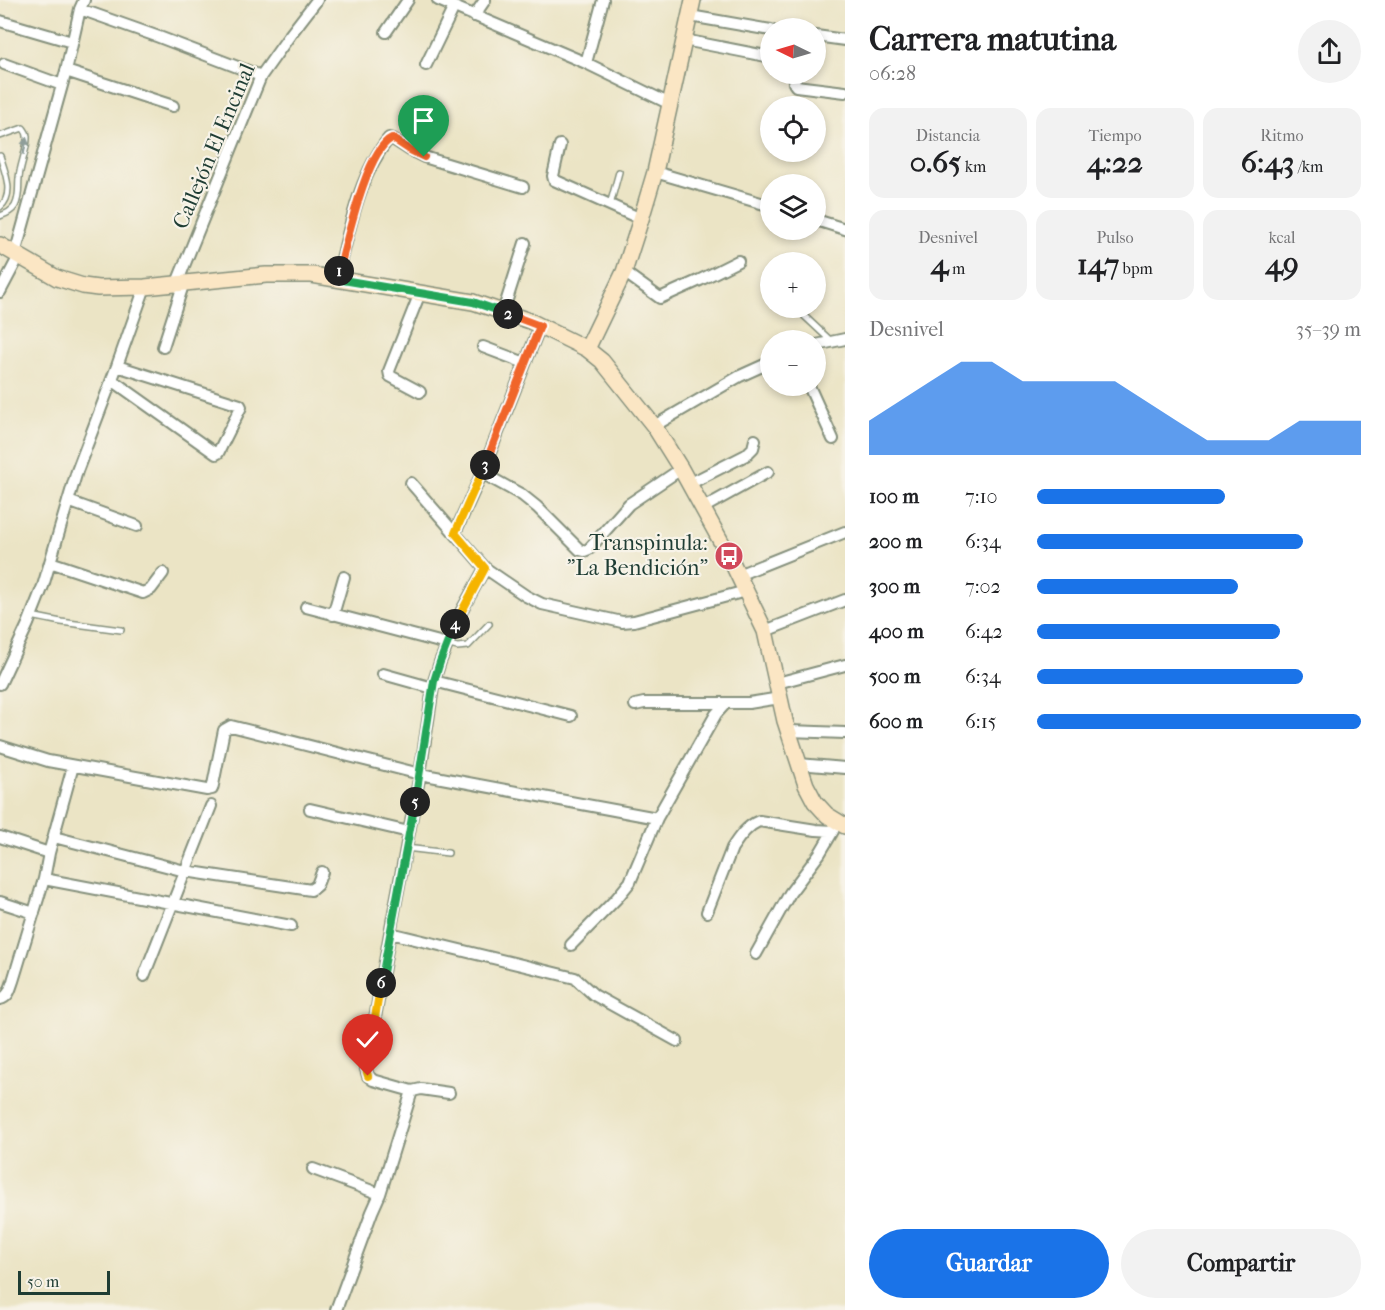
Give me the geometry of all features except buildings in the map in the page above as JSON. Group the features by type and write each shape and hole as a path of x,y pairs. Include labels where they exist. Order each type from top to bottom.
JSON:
{"street":[{"name":"Callejón El Encinal","path":"163,347 180,283 261,76 317,0"},
{"path":"386,32 408,0"},
{"path":"438,0 586,63 670,104"},
{"path":"474,16 485,0"},
{"path":"586,63 603,0"},
{"path":"587,349 624,272 641,219 655,172 693,0"},
{"path":"0,291 17,255 82,5 261,76"},
{"path":"426,65 454,7"},
{"path":"690,16 760,28"},
{"path":"0,21 72,42"},
{"path":"826,37 845,40"},
{"path":"684,40 760,55"},
{"path":"4,64 62,86"},
{"path":"66,71 173,106"},
{"path":"795,84 845,93"},
{"path":"337,279 357,204 371,164 389,138 393,138 424,157 523,187"},
{"path":"560,145 554,180 641,219"},
{"path":"655,172 760,203"},
{"path":"826,223 845,229"},
{"path":"503,312 525,243"},
{"path":"0,245 57,278 98,288 145,287 286,274 312,275 473,302 540,326 587,349 602,361 654,426 703,508 765,631 780,698 806,785 815,801 838,826"},
{"path":"624,272 660,298 738,261"},
{"path":"0,684 31,616 77,471 145,287"},
{"path":"420,293 389,371 390,376 420,392"},
{"path":"455,533 482,472 540,326"},
{"path":"826,342 845,339"},
{"path":"483,347 525,363"},
{"path":"112,380 216,454 241,407 117,366"},
{"path":"654,426 740,376 760,367"},
{"path":"814,396 833,439"},
{"path":"690,484 746,454 753,448 755,440"},
{"path":"482,472 522,495 551,520 580,550 584,551 589,549 628,504 681,469"},
{"path":"703,508 768,472"},
{"path":"411,483 485,568 526,596 542,603 622,622 634,621 746,591"},
{"path":"68,501 137,526"},
{"path":"738,575 845,532"},
{"path":"50,562 143,593 151,589 163,573"},
{"path":"449,1093 421,1089 412,1091 373,1080 368,1076 366,1069 420,774 434,684 447,644 485,568"},
{"path":"333,615 344,577"},
{"path":"765,631 845,600"},
{"path":"306,607 447,644"},
{"path":"777,682 845,665"},
{"path":"383,674 572,716"},
{"path":"635,705 644,703 749,703 780,698"},
{"path":"571,945 630,882 657,818 716,714 726,703"},
{"path":"0,746 36,758 73,766 210,790 224,730 231,726 420,774 657,818"},
{"path":"789,731 845,733"},
{"path":"799,764 845,768"},
{"path":"0,999 6,997 10,990 44,879 73,766"},
{"path":"144,976 211,806"},
{"path":"310,809 409,832"},
{"path":"707,912 732,848 756,822 816,830 838,826"},
{"path":"756,954 790,893 838,826"},
{"path":"0,837 49,853"},
{"path":"54,837 185,871 312,890 317,885 322,872"},
{"path":"44,879 291,926"},
{"path":"0,902 34,913"},
{"path":"390,933 575,978 594,995 677,1041"},
{"path":"336,1310 380,1194 412,1091"},
{"path":"313,1169 380,1194"}],"lane":[{"path":"0,136 21,128 25,130 27,137 19,176 18,198 14,208 0,216"},
{"path":"0,156 6,176 7,198 0,207"},
{"path":"610,205 619,172"},
{"path":"6,176 19,176"},
{"path":"806,318 831,341"},
{"path":"31,616 121,630"},
{"path":"447,644 457,647 468,646 489,624"},
{"path":"406,848 448,853"}],"place":[{"name":"Transpinula: \"La Bendición\"","path":"729,556"}],"route":[{"path":"368,1076 366,1069 420,774 434,681 462,610 485,568 455,533 482,472 540,326 473,302 337,279 357,204 371,164 388,139 392,138 424,157"}]}
